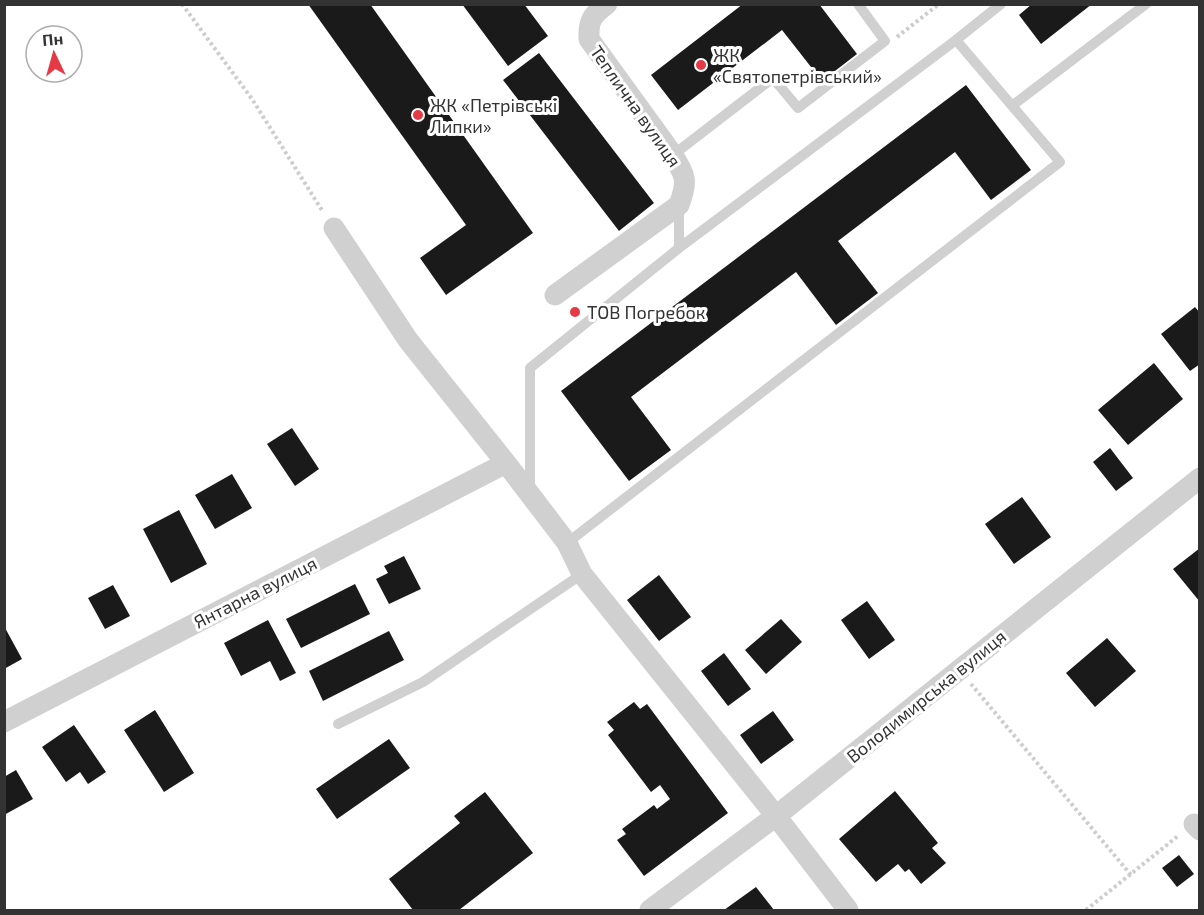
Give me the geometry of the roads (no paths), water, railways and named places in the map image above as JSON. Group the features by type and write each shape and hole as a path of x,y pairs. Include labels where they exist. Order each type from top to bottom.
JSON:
{"street":[{"name":"Теплична вулиця","path":"607,4 595,13 588,25 589,39 683,172 685,188 679,205"},
{"path":"555,295 679,205"},
{"path":"334,228 408,340 567,543 582,574 776,816 848,910"},
{"name":"Янтарна вулиця","path":"4,722 506,463"},
{"name":"Володимирська вулиця","path":"650,910 776,816 1200,478"}],"lane":[{"path":"673,155 773,78 798,108 885,41 858,4"},
{"path":"530,494 530,368 679,248 1001,4"},
{"path":"1013,105 1146,4"},
{"path":"567,543 1060,162 956,40"},
{"path":"679,205 679,248"},
{"path":"338,724 423,682 582,574"}],"place":[{"name":"ЖК «Святопетрівський»","path":"701,65"},
{"name":"ЖК «Петрівські Липки»","path":"418,115"},
{"name":"ТОВ Погребок","path":"575,312"}]}
